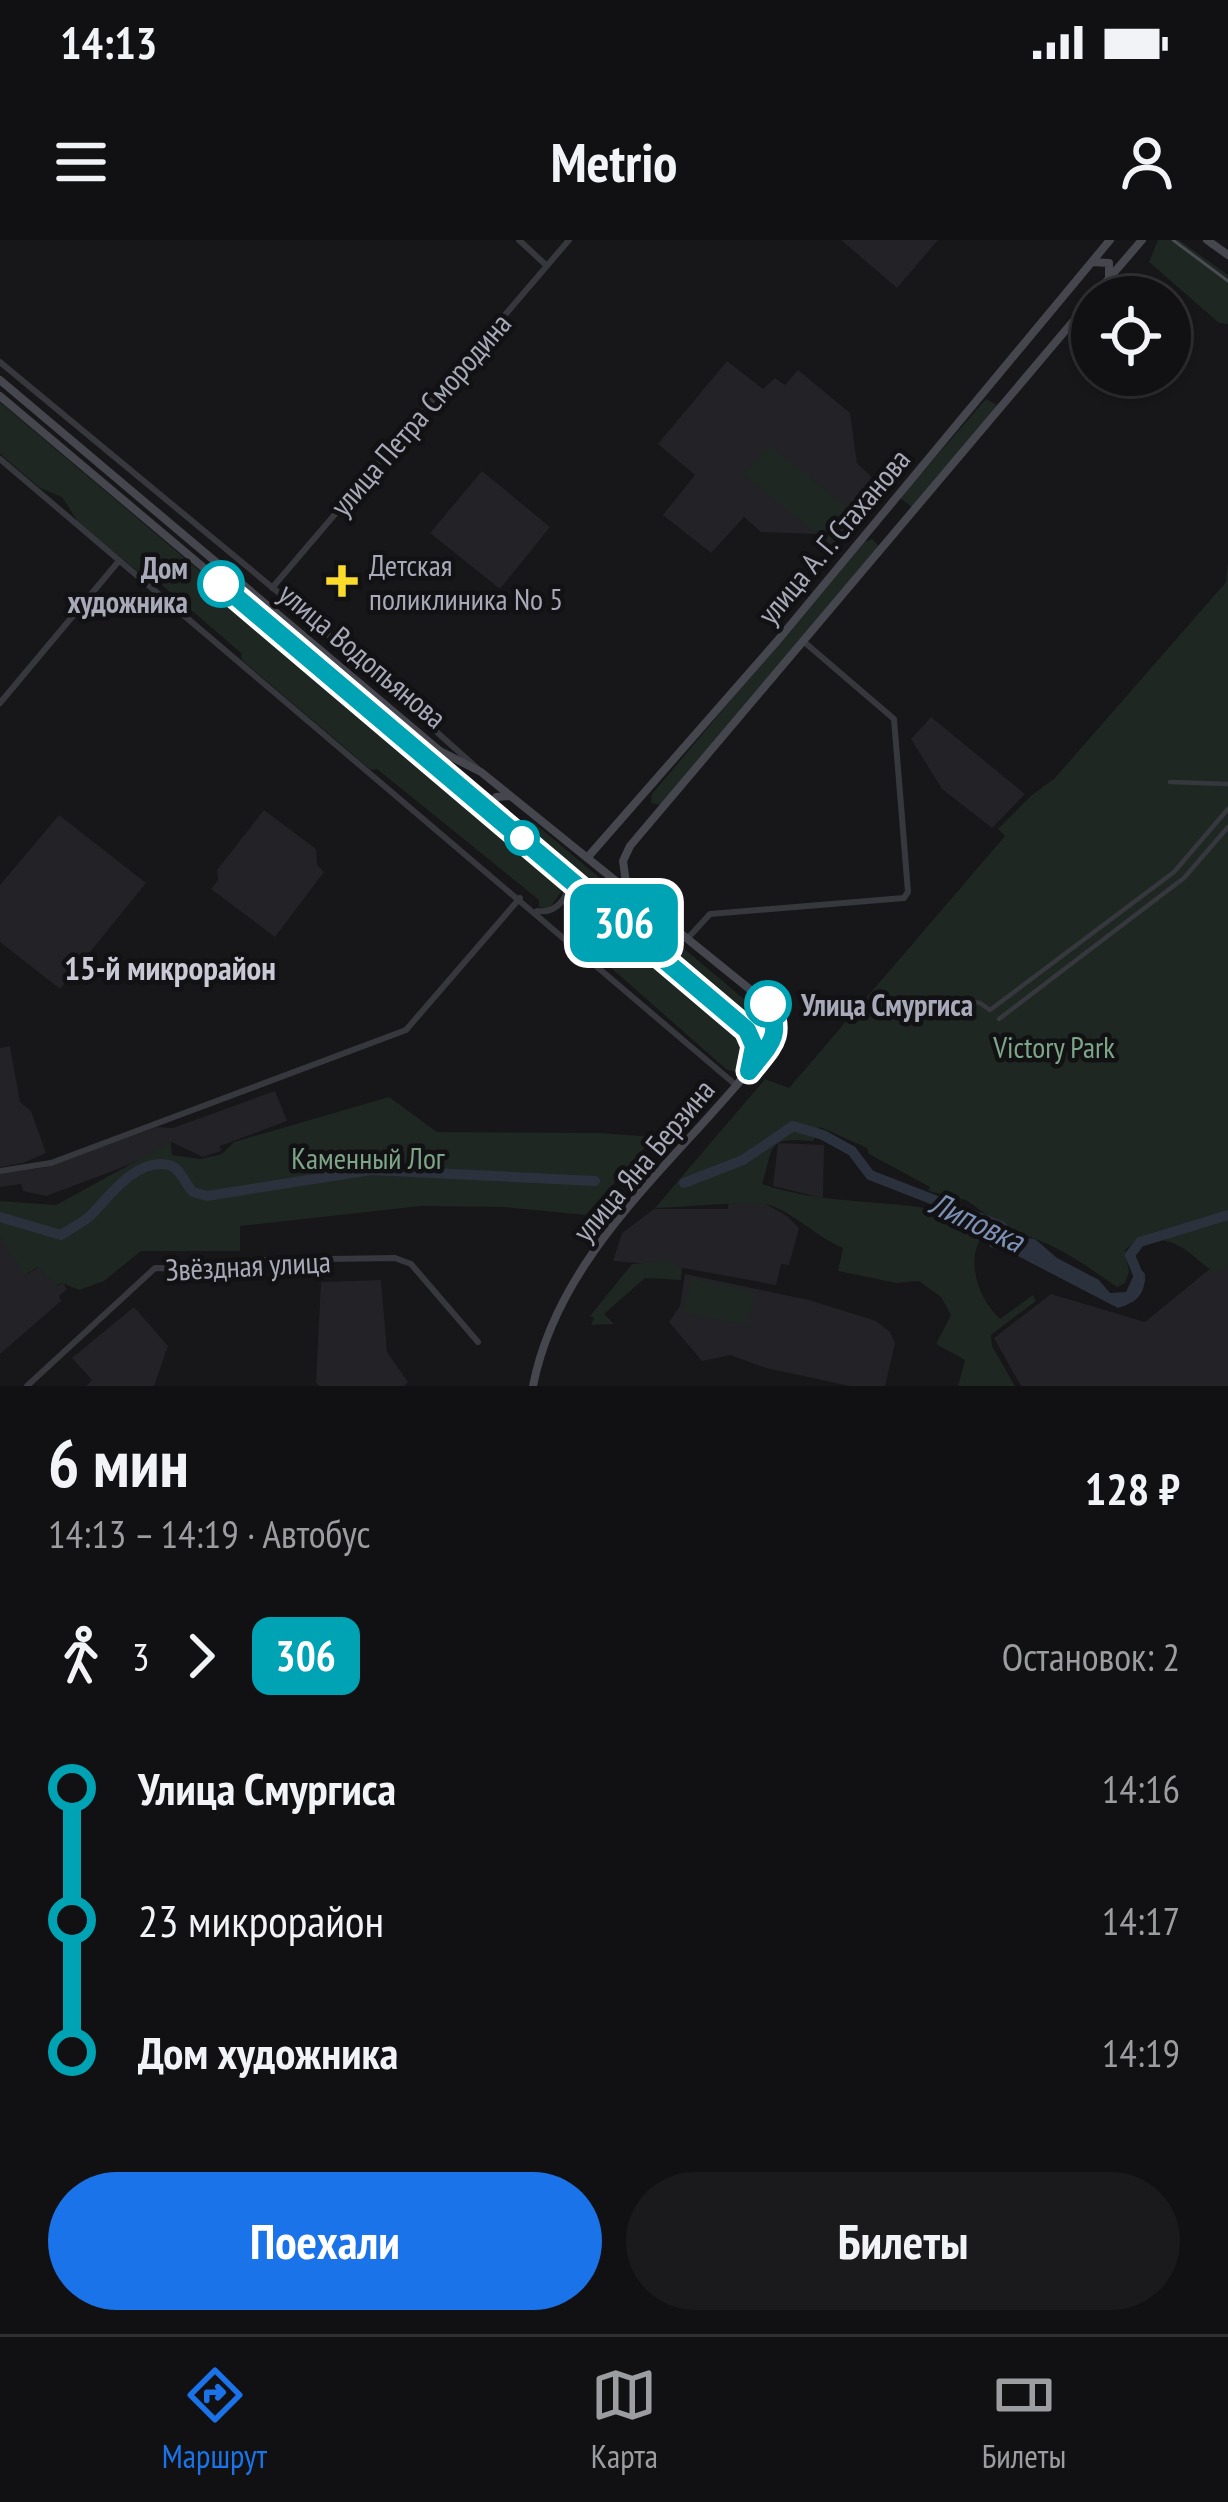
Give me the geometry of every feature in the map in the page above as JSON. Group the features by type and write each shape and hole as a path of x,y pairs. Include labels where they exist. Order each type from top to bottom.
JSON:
{"main road":[{"name":"улица А. Г. Стаханова","path":"587,858 860,542 1110,240"},
{"name":"улица А. Г. Стаханова","path":"1111,276 1142,240"},
{"path":"1207,240 1228,256"},
{"path":"1090,263 1109,263 1108,276"},
{"path":"1050,312 1052,325 1070,325"},
{"name":"улица А. Г. Стаханова","path":"627,891 623,861 630,846 1070,325"},
{"name":"улица Водопьянова","path":"0,380 440,751 482,772 768,1004 777,1023 774,1038 747,1030 0,396"},
{"path":"860,542 869,535 878,538 881,546 876,556"},
{"path":"644,794 644,804 662,808"},
{"path":"497,818 496,797 512,796"},
{"path":"747,1030 754,1046 749,1071"},
{"name":"улица Яна Берзина","path":"533,1386 548,1333 604,1236 774,1038"}],"street":[{"path":"519,240 547,266"},
{"name":"улица Петра Смородина","path":"272,588 569,240"},
{"path":"0,362 272,588 482,772"},
{"path":"16,393 25,383"},
{"path":"0,459 737,1086"},
{"path":"0,703 118,562"},
{"path":"687,939 710,914 904,898 908,892 894,719 803,641"},
{"path":"1170,782 1228,784"},
{"path":"951,999 980,1003 990,1010 1174,872 1228,809"},
{"path":"999,1019 1184,878 1228,827"},
{"path":"534,910 547,912 559,903 570,888 568,876"},
{"path":"0,1171 51,1163 406,1030 520,898"},
{"path":"566,937 587,940 618,917"},
{"name":"Звёздная улица","path":"27,1386 155,1268 240,1269 260,1260 395,1258 411,1264 478,1342"}],"shaded area":[{"path":"841,240 938,240 897,288"},
{"path":"727,361 763,389 775,378 785,385 798,370 850,413 857,463 880,485 831,546 816,534 761,532 744,517 711,553 663,515 695,475 658,444"},
{"path":"482,471 550,527 500,589 430,533"},
{"path":"931,717 1025,794 992,828 942,789 911,739"},
{"path":"264,810 316,849 317,865 324,872 275,937 211,889 218,880 217,870"},
{"path":"59,815 146,883 60,989 0,942 0,885"},
{"path":"10,1046 20,1102 31,1111 46,1153 0,1167 0,1048"},
{"path":"275,1091 287,1121 220,1146 221,1151 203,1157 171,1142 165,1149 46,1196 23,1191 21,1184 0,1187 0,1174 47,1167"},
{"path":"778,1143 824,1145 823,1198 773,1186"},
{"path":"729,1196 752,1196 799,1228 789,1265 781,1264 776,1285 673,1266 613,1261 622,1233 654,1209 728,1209"},
{"path":"987,1233 1035,1239 1057,1258 1099,1280 1110,1293 1126,1292 1138,1266 1145,1274 1143,1287 1135,1300 1118,1308 1010,1252 990,1247"},
{"path":"0,1237 26,1275 39,1267 57,1286 63,1283 67,1289 59,1296 61,1301 0,1354"},
{"path":"1228,1254 1228,1386 1021,1386 994,1338 1051,1294 1145,1322"},
{"path":"685,1274 809,1300 876,1321 895,1343 885,1386 850,1386 730,1355 702,1361 669,1322 680,1306"},
{"path":"381,1280 387,1352 408,1382 404,1386 319,1386 321,1282"},
{"path":"134,1307 168,1346 154,1386 86,1386 92,1380 72,1358"}],"green space":[{"path":"1158,240 1179,240 1228,275 1228,324 1219,323 1191,299 1191,276 1165,276 1149,262"},
{"path":"986,399 999,406 913,508 900,498"},
{"path":"0,402 558,874 566,885 549,909 539,907 539,900 377,769 371,770 155,579 147,579 78,522 62,497 40,488 0,454"},
{"path":"769,445 853,512 829,543 744,475"},
{"path":"872,539 876,550 661,805 651,803 652,794 864,542"},
{"name":"Victory Park","path":"1228,562 1228,1266 1215,1273 1175,1244 1140,1237 1125,1250 1129,1272 1125,1283 1117,1287 1040,1241 988,1229 974,1262 984,1299 1000,1319 1033,1295 1036,1301 991,1335 992,1346 1015,1386 958,1386 965,1360 936,1344 951,1315 941,1297 919,1281 896,1283 838,1271 843,1248 769,1205 655,1208 765,1079 789,1088 1005,836 998,829 1055,778 1226,582","holes":["820,1127 867,1148 869,1154 930,1187 928,1191 966,1200 993,1219 817,1197 762,1184 775,1146 813,1141"]},
{"path":"533,822 769,1020 772,1030 764,1033 524,832"},
{"path":"618,934 627,934 748,1039 751,1050 736,1072 727,1070 602,960"},
{"name":"Каменный Лог","path":"389,1097 437,1132 654,1137 586,1215 421,1206 240,1226 240,1251 141,1251 104,1281 79,1290 62,1283 56,1286 38,1267 25,1275 0,1237 0,1201 56,1205 171,1142 172,1155 200,1159 222,1154 234,1142"},
{"path":"673,1261 682,1267 681,1280 645,1278 604,1314 614,1324 591,1325 594,1318 590,1316 632,1264"},
{"path":"691,1278 755,1292 747,1325 684,1312"}],"waterway":[{"name":"Липовка","path":"684,1183 743,1160 793,1126 852,1151 870,1175 1001,1226 1021,1243"},
{"name":"Липовка","path":"0,1217 61,1235 90,1216 126,1179 158,1164 173,1166 193,1192 207,1196 371,1170 595,1181"},
{"name":"Липовка","path":"1140,1280 1130,1255 1140,1242 1228,1215"}],"tram line":[{"path":"1173,240 1228,281"}],"bus line":[{"name":"306","path":"221,584 747,1030 754,1046 749,1071 774,1038 777,1023 768,1004"}],"place":[{"name":"Детская поликлиника No 5","path":"342,581"},
{"name":"Дом художника","path":"221,584"},
{"name":"Улица Смургиса","path":"768,1004"}],"district":[{"name":"15-й микрорайон","path":"170,967"}]}
